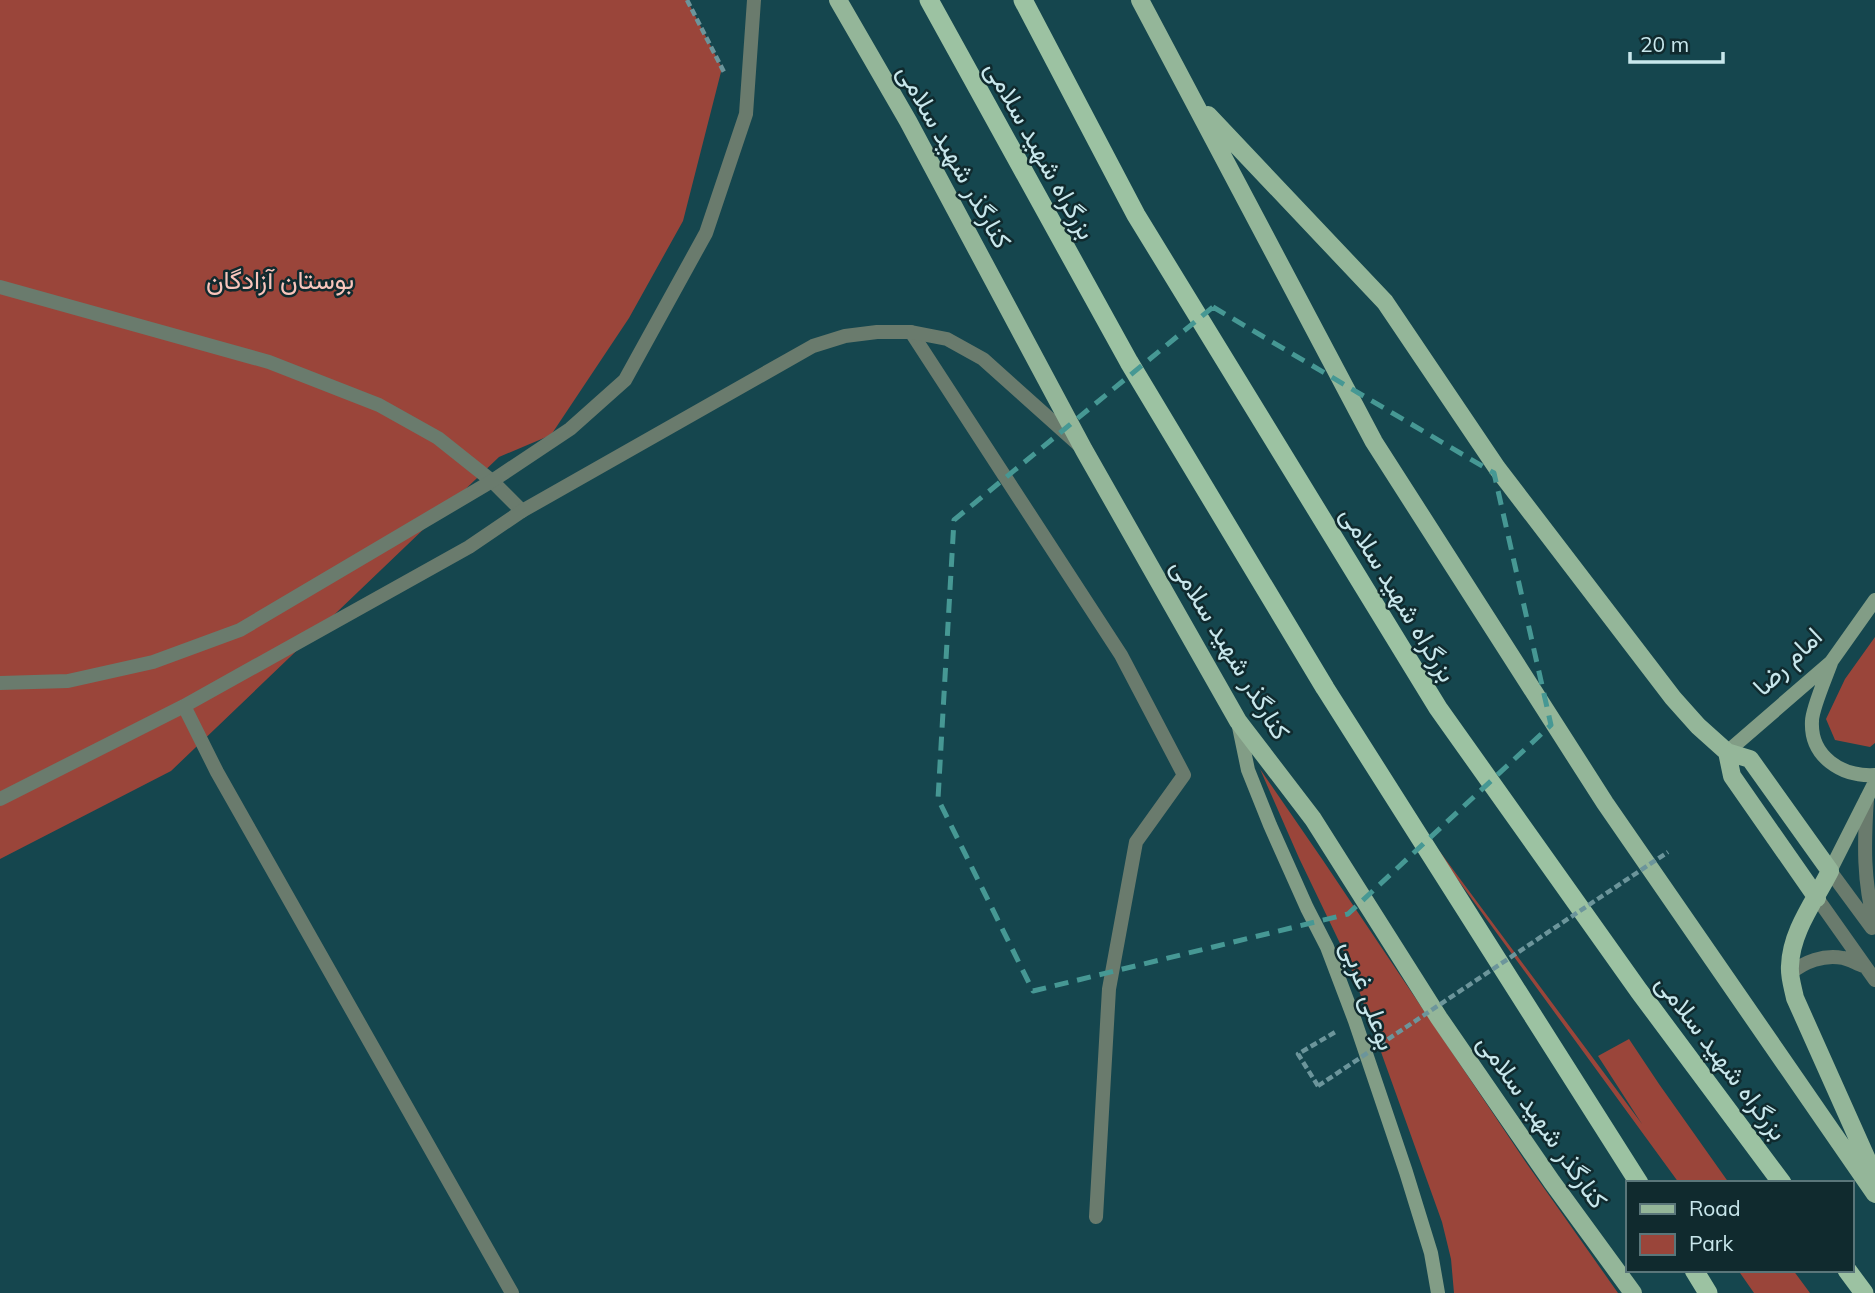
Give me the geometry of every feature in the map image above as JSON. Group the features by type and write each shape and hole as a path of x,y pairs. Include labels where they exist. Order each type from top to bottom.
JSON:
{"highway":[{"name":"بزرگراه شهید سلامی","path":"929,0 1129,362 1318,676 1638,1181"},
{"name":"بزرگراه شهید سلامی","path":"1023,0 1136,215 1438,708 1639,991 1781,1181"},
{"path":"1695,1272 1708,1293"},
{"path":"1848,1272 1864,1293"}],"main road":[{"name":"کنارگذر شهید سلامی","path":"838,0 908,121 1084,450 1238,721 1313,820 1439,1018 1552,1182 1633,1293"},
{"path":"1140,0 1374,442 1605,803 1875,1194"},
{"path":"1192,98 1385,302 1506,479 1673,698 1698,726 1727,752 1750,759 1830,871"},
{"name":"امام رضا","path":"1727,752 1831,662 1875,600"},
{"path":"1831,662 1811,720 1814,744 1824,756 1849,773 1875,775"},
{"name":"بوعلی غربی","path":"1238,721 1248,770 1280,849 1327,947 1355,1021 1432,1253 1438,1293"},
{"path":"1727,752 1732,776 1817,898"},
{"path":"1875,782 1817,898 1797,930 1790,966 1795,998 1875,1177"}],"street":[{"path":"0,684 68,681 141,665 240,630 492,481 570,429 625,380 706,233 746,114 754,0"},
{"path":"0,287 269,362 379,405 438,438 492,481 522,511"},
{"path":"0,799 184,706 469,547 522,511 813,346 845,336 877,332 911,332 947,339 983,359 1084,450"},
{"path":"911,332 1121,654 1184,775 1136,842 1109,989 1096,1217"},
{"path":"184,706 217,772 512,1293"},
{"path":"1867,797 1865,867 1867,896 1875,925"},
{"path":"1830,871 1875,932"},
{"path":"1817,898 1875,980"},
{"path":"1791,973 1802,964 1823,958 1842,958 1866,967"}],"path":[{"path":"687,0 746,114"},
{"path":"1355,1021 1297,1054 1318,1086 1668,852"}],"highlighted area":[{"path":"1213,307 1494,473 1551,725 1348,914 1033,991 938,799 954,520"}],"green space":[{"name":"بوستان آزادگان","path":"0,0 687,0 722,68 683,221 629,318 551,435 499,457 171,771 0,859"},
{"path":"1875,637 1875,743 1870,747 1835,740 1826,719 1845,679"},
{"path":"1299,662 1642,1124 1598,1056 1629,1039 1728,1181 1678,1181"},
{"path":"1260,769 1527,1164 1618,1293 1454,1293 1451,1259 1442,1222 1348,960"},
{"path":"1739,1272 1794,1272 1810,1293 1754,1293"}]}
